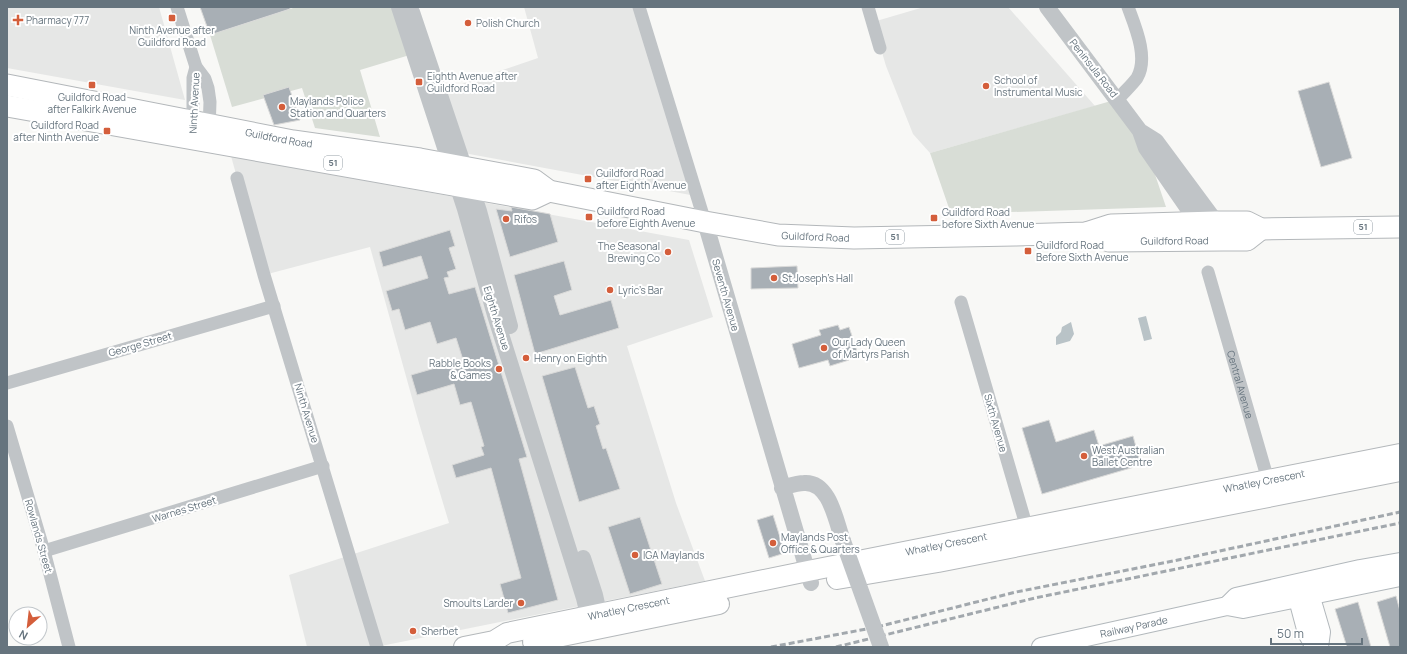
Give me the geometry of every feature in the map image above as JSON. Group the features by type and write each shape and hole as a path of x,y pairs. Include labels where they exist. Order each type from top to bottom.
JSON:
{"highway":[{"name":"Guildford Road","path":"7,85 200,132"},
{"name":"Guildford Road","path":"7,106 200,132 293,141 461,176 532,200 549,191 778,235 846,237 1086,233 1111,225 1212,228 1247,240 1261,229 1400,227"},
{"name":"Guildford Road","path":"1086,233 1109,240 1212,228"}],"main road":[{"name":"Whatley Crescent","path":"1270,489 1400,454"},
{"name":"Whatley Crescent","path":"464,647 494,641 507,633 596,622 809,577 1270,489 1400,471"},
{"name":"Railway Parade","path":"1041,647 1078,643 1227,606 1243,609 1360,569 1400,562"},
{"name":"Railway Parade","path":"1302,590 1400,576"},
{"path":"1302,590 1306,632 1315,647"},
{"path":"1302,590 1321,632 1319,647"}],"street":[{"name":"Ninth Avenue","path":"177,7 196,67 194,78 200,132"},
{"name":"Eighth Avenue","path":"399,7 461,176"},
{"name":"Eighth Avenue","path":"410,7 524,379 596,622"},
{"name":"Seventh Avenue","path":"639,7 705,222 809,577"},
{"path":"868,7 880,48"},
{"name":"Peninsula Road","path":"1047,7 1118,99 1140,131 1146,148 1212,228"},
{"path":"1118,99 1138,76 1142,56 1128,7"},
{"name":"Ninth Avenue","path":"237,178 377,647"},
{"name":"Central Avenue","path":"1208,272 1270,489"},
{"name":"Sixth Avenue","path":"961,302 1030,536"},
{"name":"George Street","path":"7,383 274,306"},
{"name":"Rowlands Street","path":"7,426 44,551 68,647"},
{"name":"Warnes Street","path":"44,551 323,466"},
{"path":"782,488 803,483 816,484 822,488 829,502 881,647"}],"shaded area":[{"path":"7,7 159,7 185,100 7,68"},
{"path":"296,7 399,7 413,54 360,70 380,137 315,128 302,88 232,107 210,35"},
{"path":"524,7 639,7 696,196 442,149 427,96 538,58"},
{"name":"School of Instrumental Music","path":"924,7 1008,7 1095,106 930,153 913,134 886,66 873,22"},
{"path":"1118,99 1146,148 1166,207 951,214 930,153"},
{"path":"231,156 689,240 713,317 627,346 676,503 705,581 376,647 307,647 289,575 449,523 419,423 370,247 264,275"},
{"path":"1146,316 1152,339 1144,341 1138,318"},
{"path":"1071,322 1074,334 1070,341 1056,345 1056,337 1061,332 1062,327"}],"building":[{"path":"200,7 290,7 290,9 210,35"},
{"path":"1329,82 1352,158 1321,167 1298,91"},
{"name":"Maylands Police Station and Quarters","path":"289,87 300,120 274,125 263,95"},
{"path":"511,207 550,214 558,242 510,257 496,209 512,211"},
{"path":"450,230 455,246 449,248 456,269 447,272 449,277 444,278 449,294 475,287 527,457 519,459 558,600 508,613 500,584 521,578 491,468 456,478 452,465 484,455 481,447 484,446 471,402 460,405 454,384 417,395 411,375 463,360 456,338 437,344 430,322 405,330 399,309 392,311 386,291 428,278 421,256 383,267 379,252"},
{"path":"564,261 572,290 554,296 560,315 611,300 619,328 535,354 514,275"},
{"name":"St Joseph's Hall","path":"797,266 798,288 751,289 751,268"},
{"name":"Our Lady Queen of Martyrs Parish","path":"838,325 840,330 849,327 857,351 847,354 849,360 830,366 828,360 799,368 792,344 821,335 819,330"},
{"path":"575,367 588,408 594,406 600,424 596,426 603,449 606,448 620,489 579,502 542,376"},
{"name":"West Australian Ballet Centre","path":"1049,420 1056,442 1094,430 1099,446 1133,436 1141,465 1042,494 1022,428"},
{"name":"Maylands Post Office & Quarters","path":"773,515 785,553 769,558 757,520"},
{"name":"IGA Maylands","path":"640,517 662,584 630,594 608,527"},
{"path":"1396,596 1400,611 1400,647 1390,647 1377,602"},
{"path":"1358,602 1371,647 1347,647 1335,609"}],"railway":[{"path":"771,647 877,627 1016,592 1178,560 1400,512"},
{"path":"836,647 1035,598 1400,523"}],"place":[{"name":"Ninth Avenue after Guildford Road","path":"172,18"},
{"name":"Pharmacy 777","path":"18,20"},
{"name":"Polish Church","path":"468,23"},
{"name":"Eighth Avenue after Guildford Road","path":"419,82"},
{"name":"Guildford Road after Falkirk Avenue","path":"92,85"},
{"name":"School of Instrumental Music","path":"986,86"},
{"name":"Maylands Police Station and Quarters","path":"282,107"},
{"name":"Guildford Road after Ninth Avenue","path":"107,131"},
{"name":"Guildford Road after Eighth Avenue","path":"588,179"},
{"name":"Guildford Road before Eighth Avenue","path":"589,217"},
{"name":"Guildford Road before Sixth Avenue","path":"934,218"},
{"name":"Rifos","path":"506,219"},
{"name":"Guildford Road Before Sixth Avenue","path":"1028,251"},
{"name":"The Seasonal Brewing Co","path":"668,252"},
{"name":"St Joseph's Hall","path":"774,278"},
{"name":"Lyric's Bar","path":"610,290"},
{"name":"Our Lady Queen of Martyrs Parish","path":"824,348"},
{"name":"Henry on Eighth","path":"526,358"},
{"name":"Rabble Books & Games","path":"499,369"},
{"name":"West Australian Ballet Centre","path":"1084,456"},
{"name":"Maylands Post Office & Quarters","path":"773,543"},
{"name":"IGA Maylands","path":"635,555"},
{"name":"Smoults Larder","path":"521,603"},
{"name":"Sherbet","path":"413,631"}]}
